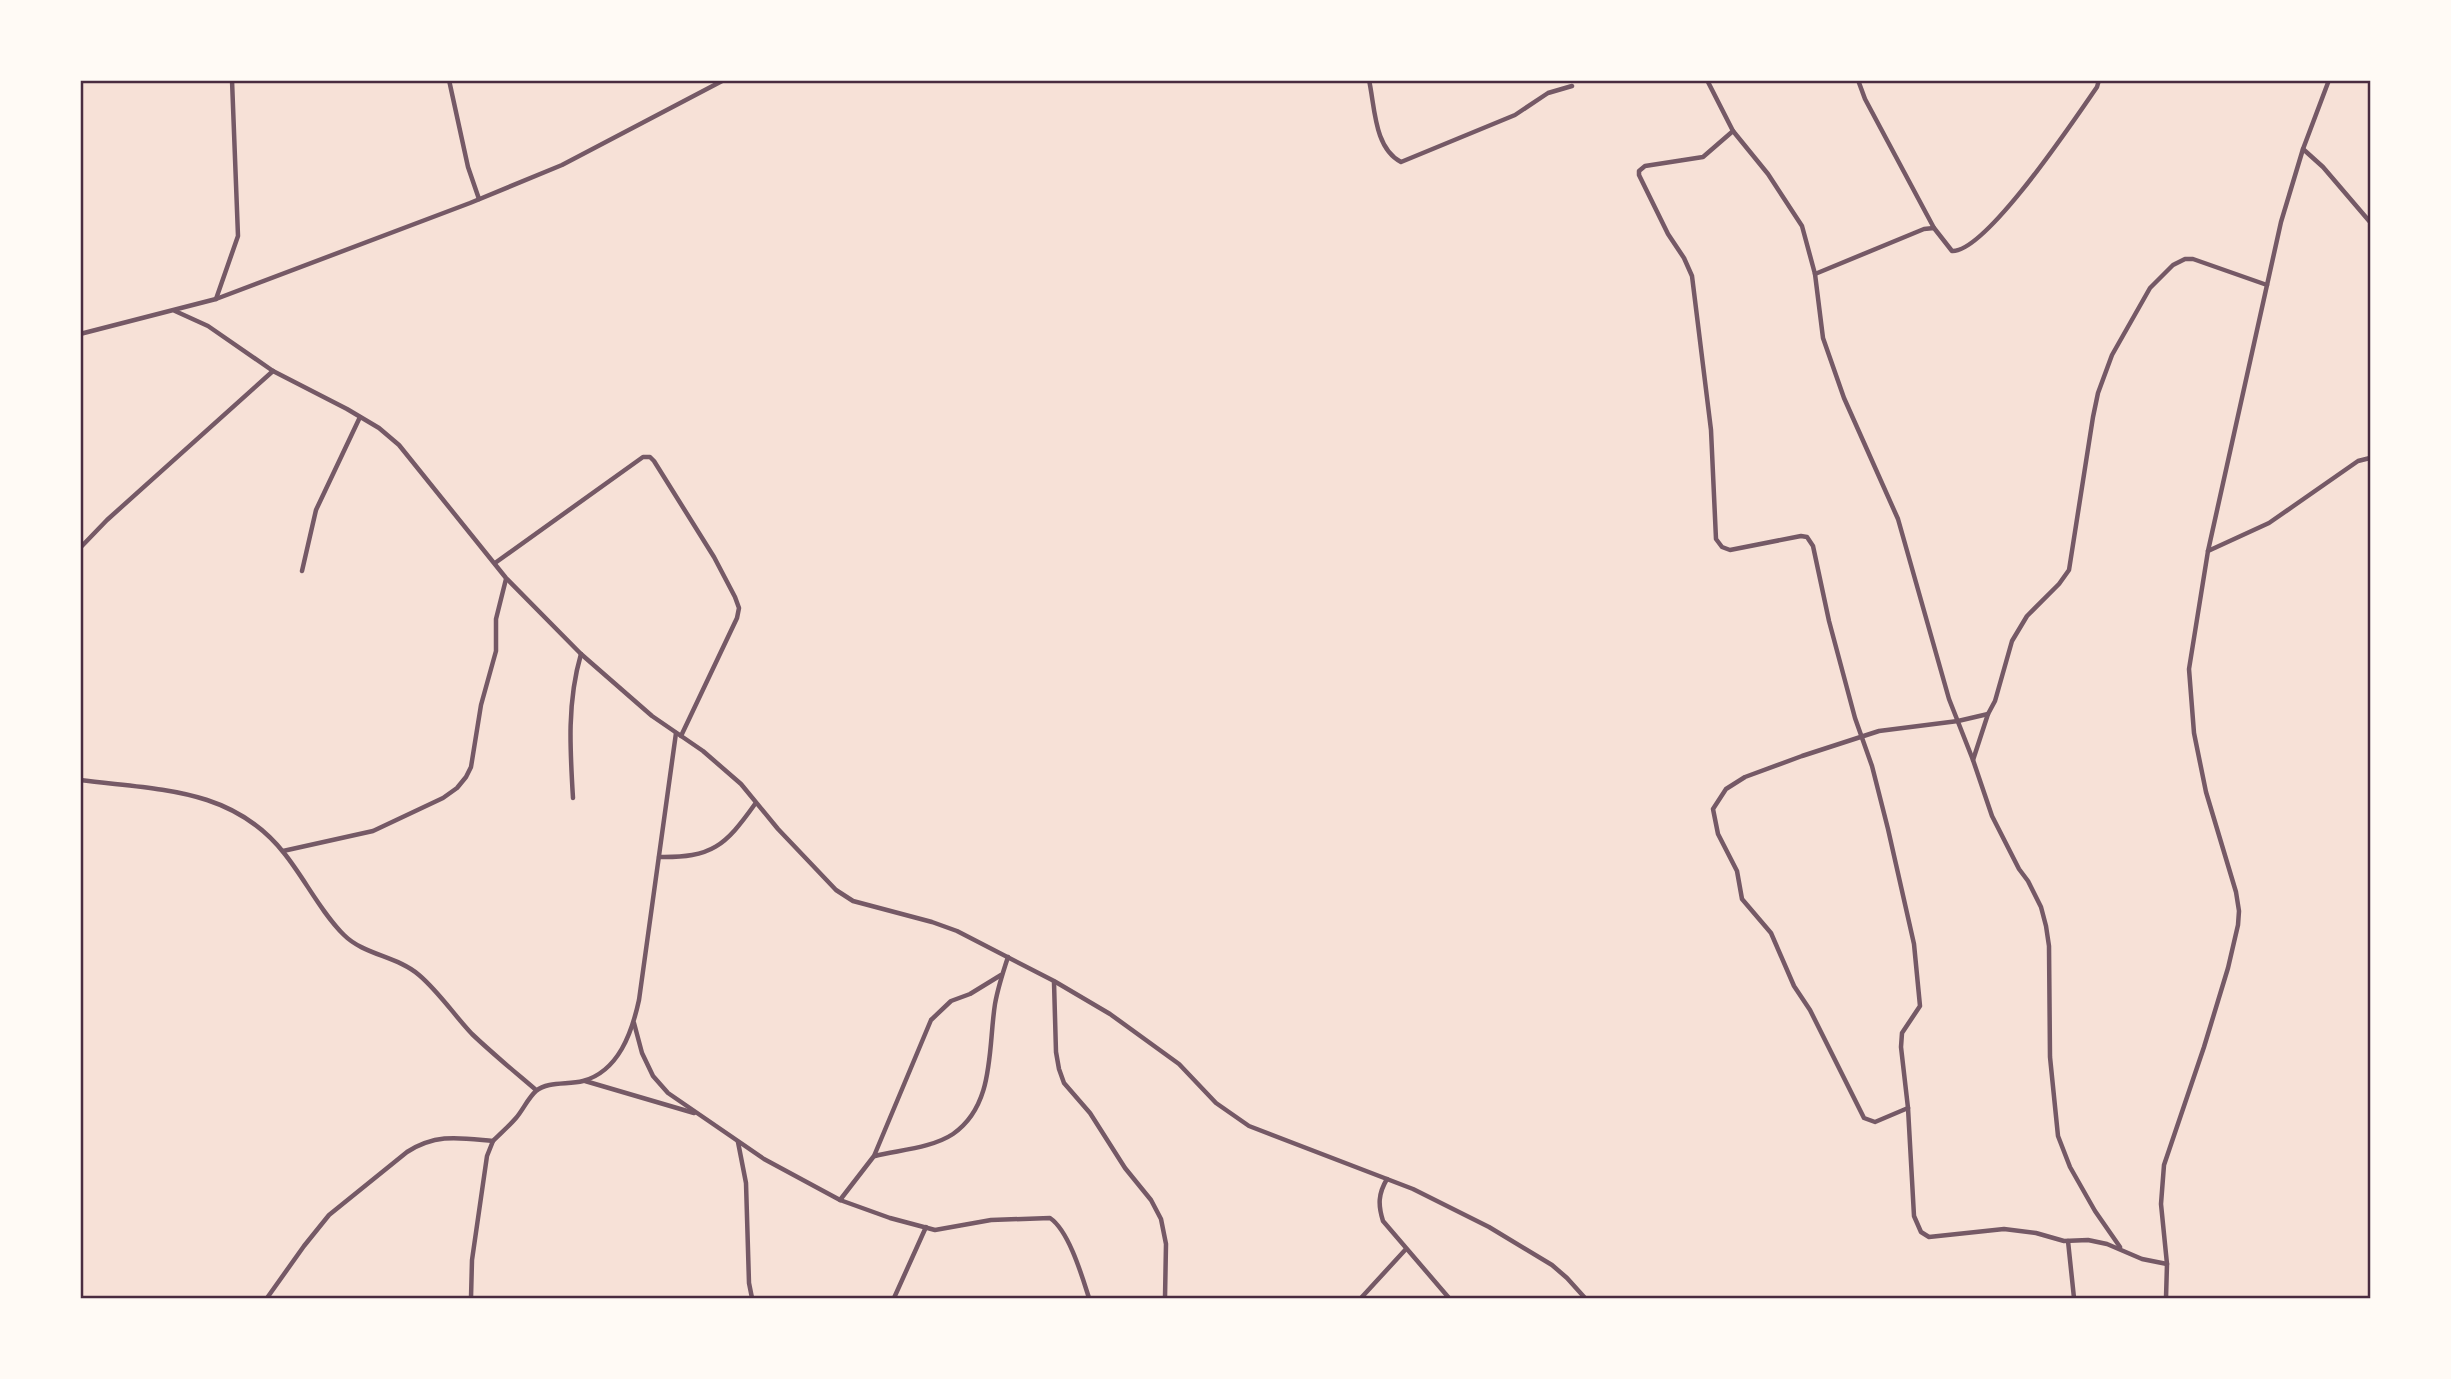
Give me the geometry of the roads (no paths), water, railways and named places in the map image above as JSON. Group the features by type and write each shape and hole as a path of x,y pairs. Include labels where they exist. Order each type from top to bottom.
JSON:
{"street":[{"path":"216,299 238,236 232,80"},
{"path":"80,334 216,299 479,199 562,165 724,80"},
{"path":"1369,80 1386,149 1402,162 1515,115 1548,93 1572,86"},
{"path":"1707,80 1733,131 1768,174 1802,226 1815,274 1823,338 1844,398 1898,519 1949,699 1992,816 2041,907 2049,946 2050,1057 2058,1136 2089,1200 2120,1248"},
{"path":"1858,80 1865,99 1934,228 1952,251 1966,248 1994,222 2046,162 2097,87 2099,80"},
{"path":"2166,1298 2167,1264 2161,1205 2164,1165 2224,981 2239,911 2236,892 2206,792 2194,733 2189,669 2208,551 2281,222 2303,149 2329,80"},
{"path":"450,81 468,167 479,199"},
{"path":"1733,131 1707,156 1645,166 1639,171 1639,175 1692,276 1711,430 1716,539 1722,547 1730,550 1795,537 1807,537 1810,540 1861,738 1872,766 1914,944 1919,986 1920,1006 1902,1033 1901,1047 1908,1108 1913,1208 1921,1232 1929,1237 1938,1237 2004,1228 2068,1241 2088,1240 2167,1264"},
{"path":"2303,149 2323,167 2371,222"},
{"path":"1815,274 1918,231 1934,228"},
{"path":"1973,760 1987,714 1995,701 2007,653 2018,629 2027,616 2066,577 2069,570 2098,393 2112,355 2150,288 2173,265 2185,259 2193,259 2267,285"},
{"path":"175,311 208,326 273,371 360,417 399,444 506,578 581,654 652,716 720,764 836,890 853,901 932,922 1054,981 1110,1014 1179,1064 1216,1103 1249,1126 1387,1179 1489,1227 1521,1245 1567,1278 1585,1298"},
{"path":"80,548 107,520 273,371"},
{"path":"302,571 316,510 360,417"},
{"path":"495,564 643,457 650,457 714,557 738,608 737,618 679,735 634,1023 617,1057 605,1069 584,1081"},
{"path":"2208,551 2269,523 2358,461 2371,458"},
{"path":"283,852 373,831 443,798 466,777 471,767 481,705 496,651 496,619 506,578"},
{"path":"573,798 569,728 573,681 581,654"},
{"path":"1908,1108 1875,1122 1864,1118 1810,1010 1794,986 1770,933 1742,899 1737,871 1714,824 1713,808 1726,789 1745,777 1879,731 1958,721 1987,714"},
{"path":"80,780 167,790 228,807 246,817 283,852 345,936 418,974 471,1033 537,1090"},
{"path":"659,857 687,858 718,845 737,829 755,804"},
{"path":"874,1156 932,1143 952,1135 967,1122 987,1079 995,1003 1008,957"},
{"path":"841,1200 874,1156 930,1020 951,1001 970,994 1001,975"},
{"path":"1054,981 1059,1069 1064,1083 1090,1113 1125,1168 1152,1200 1161,1219 1166,1244 1165,1298"},
{"path":"634,1023 642,1053 653,1076 668,1093 764,1159 841,1200 890,1218 926,1227 945,1230 991,1220 1050,1218 1057,1223 1065,1237 1089,1298"},
{"path":"471,1298 472,1260 487,1156 493,1141 537,1090 561,1083 584,1081 698,1114"},
{"path":"267,1298 303,1246 328,1216 407,1152 421,1143 448,1137 493,1141"},
{"path":"738,1141 746,1183 749,1283 752,1298"},
{"path":"1387,1179 1382,1187 1379,1207 1383,1221 1449,1298"},
{"path":"894,1298 926,1227"},
{"path":"2068,1241 2074,1298"},
{"path":"1361,1298 1406,1249"}]}
